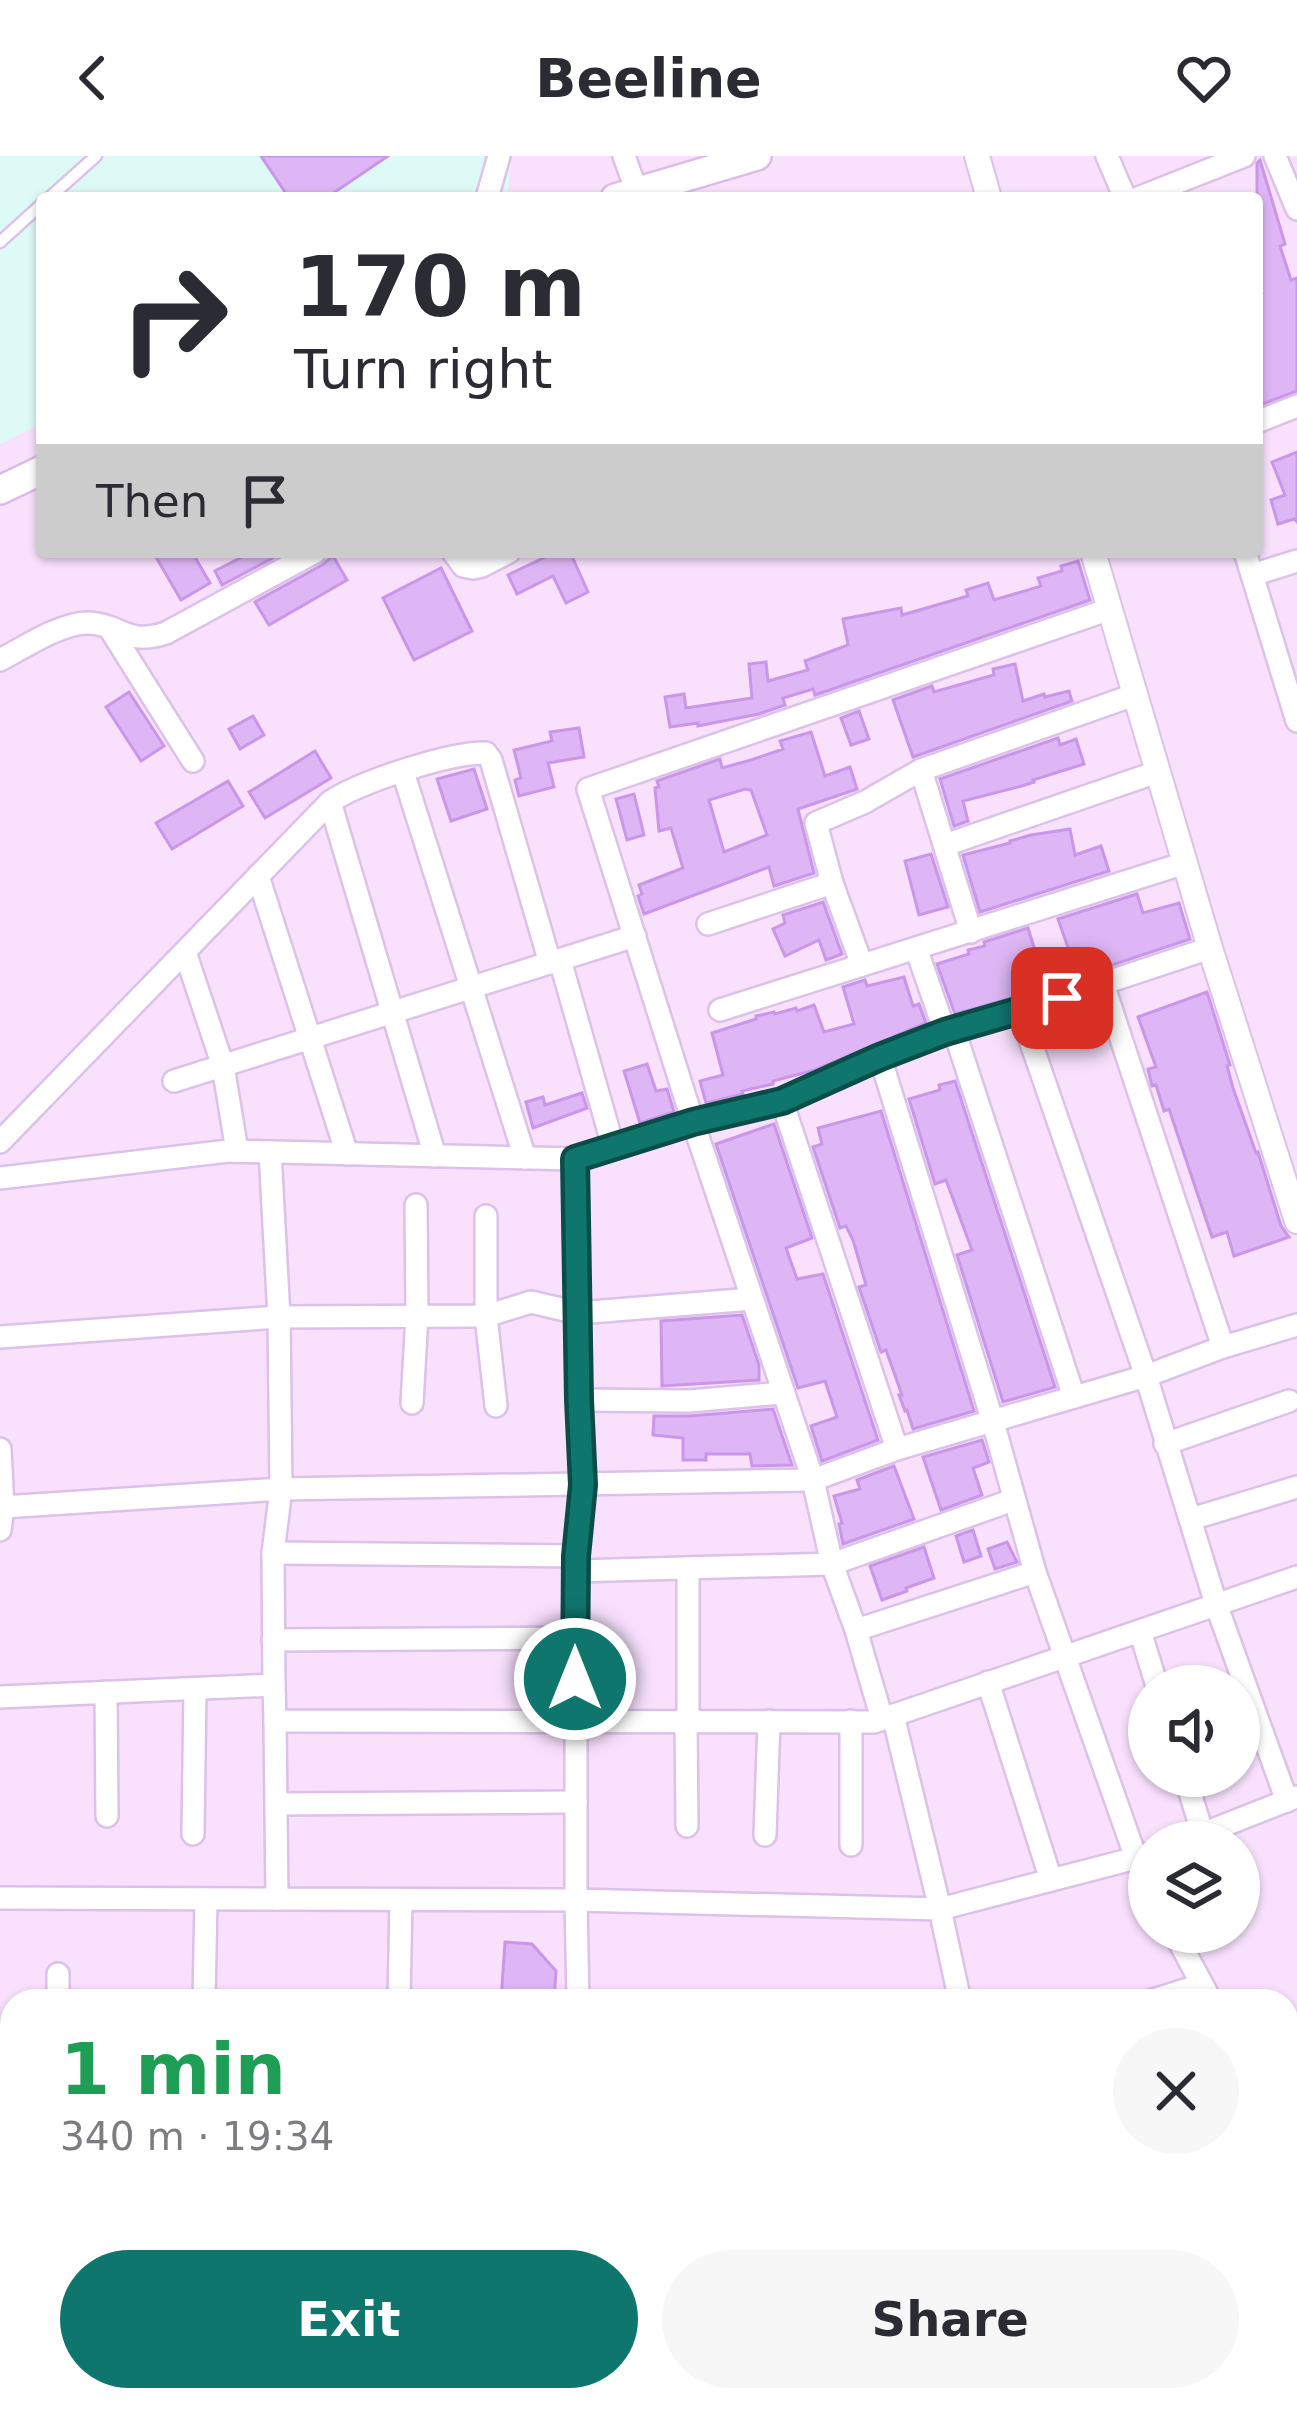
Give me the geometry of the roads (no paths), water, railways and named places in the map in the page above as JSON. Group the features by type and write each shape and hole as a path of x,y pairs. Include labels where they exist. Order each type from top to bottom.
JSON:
{"main road":[{"path":"636,192 757,156"},
{"path":"0,490 36,473"}],"street":[{"path":"489,192 499,156"},
{"path":"624,156 626,192"},
{"path":"977,156 987,192"},
{"path":"1107,156 1122,192"},
{"path":"1153,192 1244,156"},
{"path":"1275,156 1297,209"},
{"path":"1263,420 1297,406"},
{"path":"0,660 64,628 92,623 139,639 166,633 304,558"},
{"path":"457,558 463,566 473,568 496,558"},
{"path":"1095,558 1297,1221"},
{"path":"1247,558 1296,718"},
{"path":"1252,575 1297,561"},
{"path":"957,1989 887,1717 832,1564 813,1480 588,789 1110,609"},
{"path":"110,629 193,761"},
{"path":"862,965 816,823 866,802 921,770 1134,695"},
{"path":"0,1142 330,802 403,772 473,752 486,753 491,760 614,1147"},
{"path":"921,770 971,932"},
{"path":"403,772 525,1158"},
{"path":"945,845 1157,772"},
{"path":"330,802 435,1156"},
{"path":"720,1010 1185,863"},
{"path":"258,876 347,1154"},
{"path":"708,924 832,883"},
{"path":"175,1081 635,936"},
{"path":"916,948 950,1031 1074,1396"},
{"path":"0,1178 237,1151 575,1159 693,1122 782,1101 950,1031 1210,948"},
{"path":"185,952 223,1066 237,1151"},
{"path":"1103,984 1223,1347"},
{"path":"1021,1011 1146,1376 1216,1604 1292,1799 1236,1821"},
{"path":"880,1057 1035,1572 1129,1821"},
{"path":"782,1101 897,1449"},
{"path":"270,1152 280,1317 281,1489 272,1640 277,1899"},
{"path":"575,1159 583,1485 575,1638 578,1989"},
{"path":"412,1403 416,1205"},
{"path":"486,1216 487,1316 496,1406"},
{"path":"0,1337 280,1317 487,1316 531,1302 578,1312 752,1299"},
{"path":"0,1449 2,1518 281,1489 813,1480 897,1449 1146,1376 1297,1325"},
{"path":"579,1400 689,1402 782,1393"},
{"path":"1165,1444 1289,1401"},
{"path":"1191,1519 1297,1487"},
{"path":"274,1553 688,1568 832,1564 1013,1500"},
{"path":"687,1826 688,1568"},
{"path":"856,1630 1035,1572"},
{"path":"275,1721 851,1721 887,1717 1297,1577"},
{"path":"1140,1630 1151,1665"},
{"path":"272,1640 575,1638"},
{"path":"988,1682 1051,1880"},
{"path":"0,1696 274,1685"},
{"path":"194,1834 195,1688"},
{"path":"106,1692 107,1816"},
{"path":"765,1835 769,1721"},
{"path":"851,1721 851,1845"},
{"path":"276,1804 576,1802"},
{"path":"0,1898 577,1900 940,1910 1128,1860"},
{"path":"204,1989 206,1899"},
{"path":"399,1989 401,1900"},
{"path":"1185,1953 1204,1989"},
{"path":"58,1973 58,1989"}],"lane":[{"path":"56,192 95,156"},
{"path":"0,242 36,209"}]}
